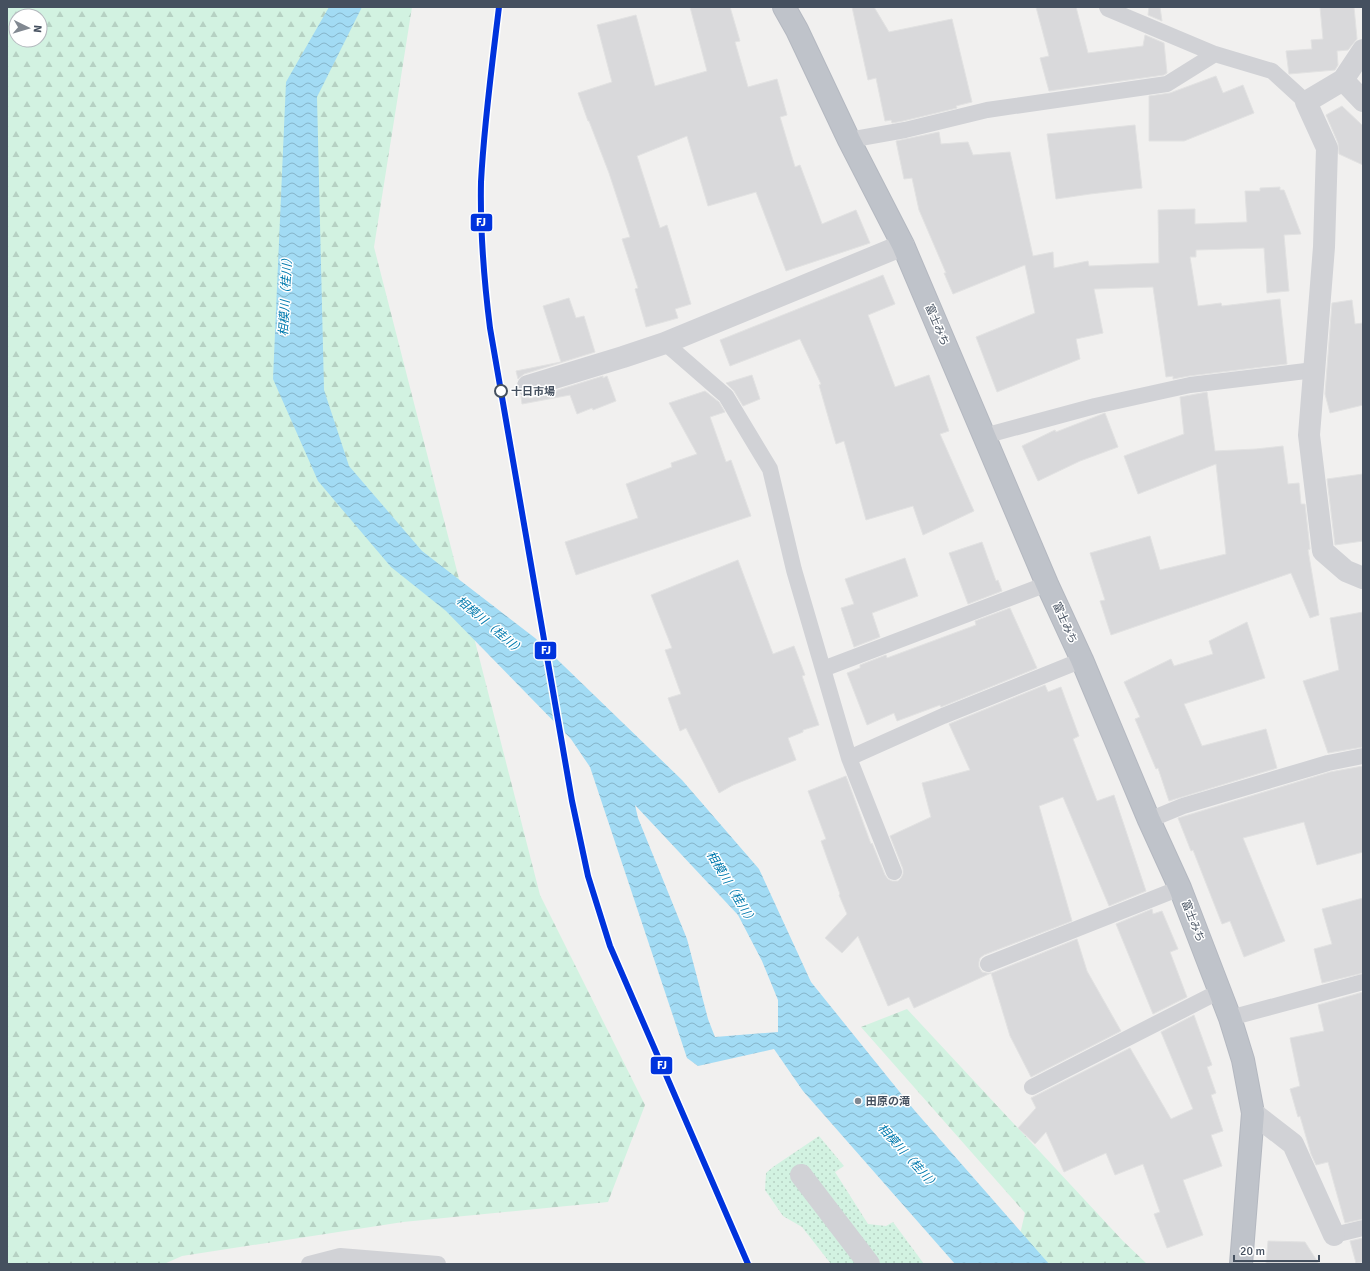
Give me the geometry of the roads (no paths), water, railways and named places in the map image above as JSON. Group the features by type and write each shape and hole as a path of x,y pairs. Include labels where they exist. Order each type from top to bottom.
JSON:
{"highway":[{"name":"富士みち","path":"784,7 797,30 849,140 903,244 1047,584 1082,660 1149,820 1180,888 1230,1018 1243,1060 1253,1113 1240,1263"}],"street":[{"path":"1363,50 1343,80 1306,102 1327,148 1324,247 1309,435 1323,551 1346,571 1363,578"},
{"path":"1343,80 1363,101"},
{"path":"528,386 665,343 903,244"},
{"path":"1253,1113 1293,1144 1334,1235"},
{"path":"801,1175 869,1264"}],"lane":[{"path":"1107,7 1115,12 1215,54 1272,71 1306,102"},
{"path":"849,140 904,130 988,110 1167,84 1215,54"},
{"path":"665,343 726,396 770,469 794,570 849,758 894,872"},
{"path":"984,436 1095,406 1190,385 1314,370"},
{"path":"823,669 1047,584"},
{"path":"849,758 943,716 1082,660"},
{"path":"1149,820 1183,806 1328,763 1363,756"},
{"path":"988,964 1180,888"},
{"path":"1230,1018 1363,982"},
{"path":"1032,1087 1220,991"},
{"path":"1334,1235 1363,1228"},
{"path":"309,1264 340,1256 438,1264"}],"water":[{"name":"相模川（桂川）","path":"329,7 362,7 317,97 324,390 349,466 422,551 535,638 682,780 759,869 811,982 915,1111 1049,1264 955,1264 803,1091 774,1049 698,1066 687,1058 590,767 571,739 446,611 391,567 318,481 273,379 286,82","holes":["635,805 738,915 762,961 778,1000 778,1032 715,1037 708,1019 687,939 638,818"]}],"place":[{"name":"十日市場","path":"501,391"},
{"name":"田原の滝","path":"858,1101"}]}
